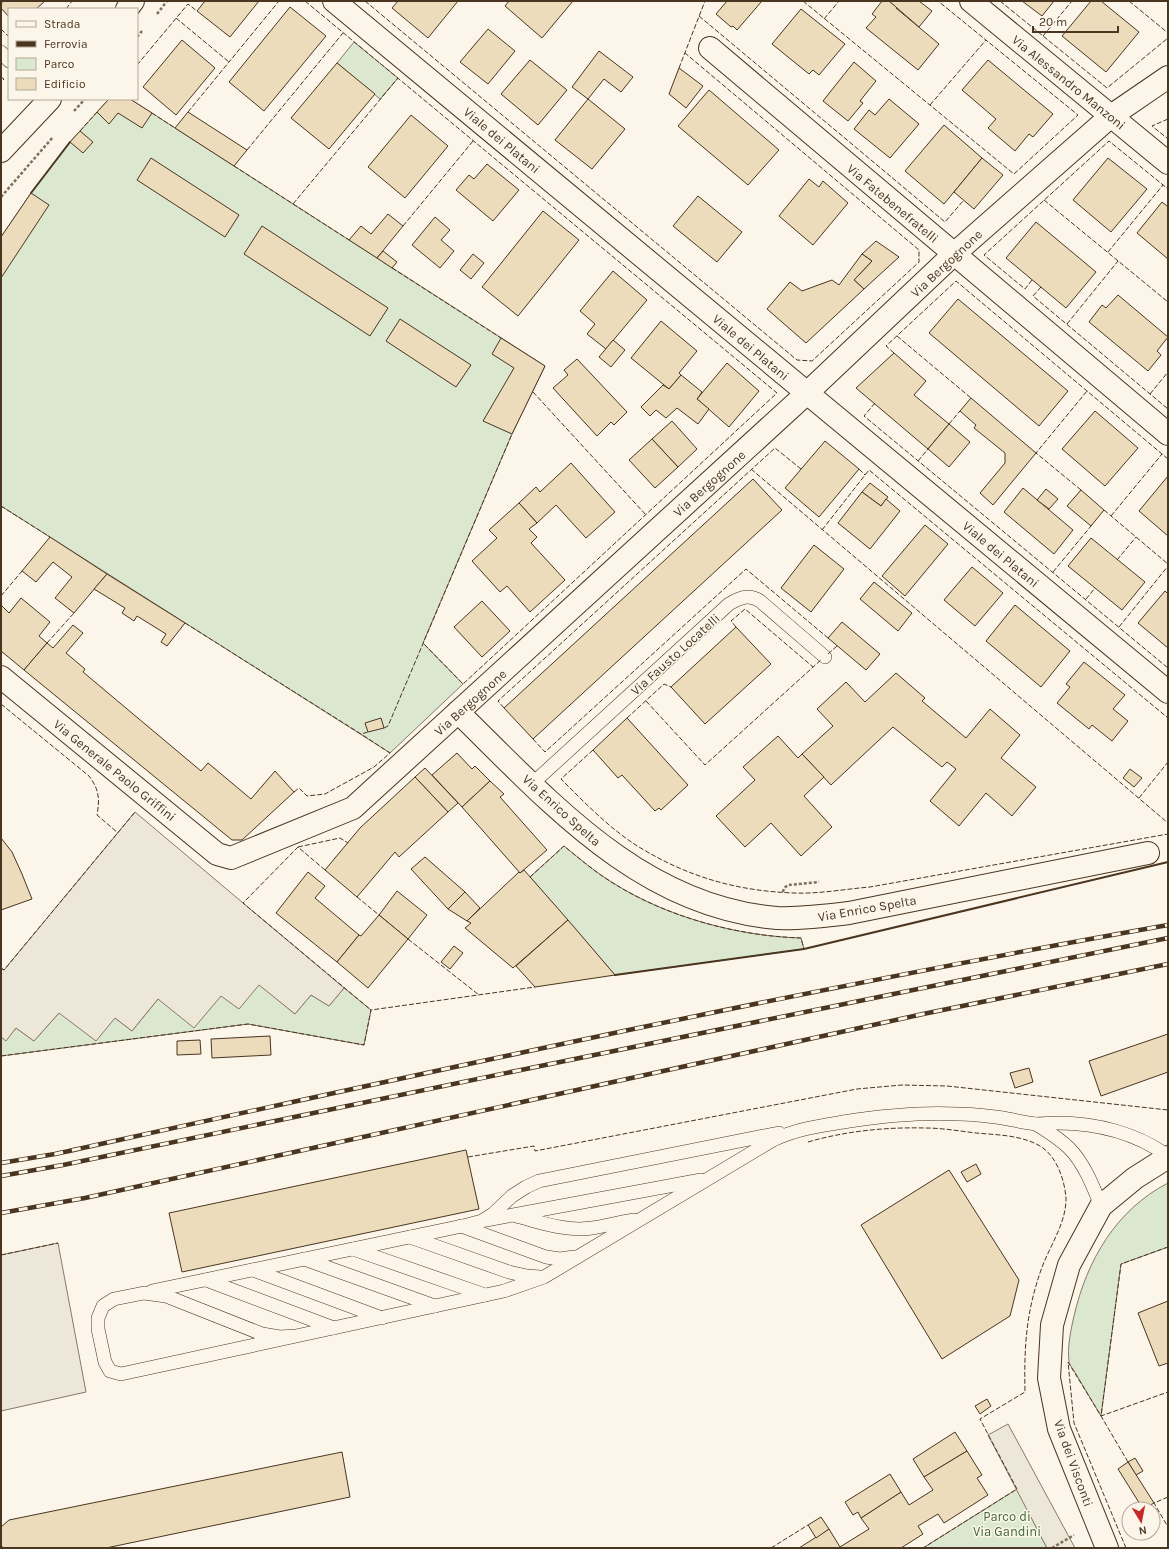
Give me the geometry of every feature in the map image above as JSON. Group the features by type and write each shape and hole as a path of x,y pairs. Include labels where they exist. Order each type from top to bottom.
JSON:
{"street":[{"name":"Viale dei Platani","path":"334,1 1168,692"},
{"name":"Via Alessandro Manzoni","path":"971,1 1168,163"},
{"name":"Via Fatebenefratelli","path":"710,48 1168,434"},
{"name":"Via Bergognone","path":"231,858 353,808 807,393 954,254 1111,116 1168,77"},
{"path":"1,151 48,100"},
{"name":"Via Generale Paolo Griffini","path":"1,677 217,854 231,858"},
{"name":"Via Enrico Spelta","path":"458,712 572,822 600,844 649,878 679,892 711,904 744,912 776,918 811,918 850,913 1148,853"},
{"name":"Via dei Visconti","path":"1107,1548 1059,1429 1049,1378 1052,1324 1068,1264 1101,1206 1135,1178 1168,1157"}],"lane":[{"name":"Via Fausto Locatelli","path":"532,784 730,604 739,598 747,596 760,601 825,656"},
{"path":"482,1221 493,1214 512,1196 539,1181 802,1129 881,1116 958,1114 1001,1118 1036,1124 1058,1123 1094,1126 1131,1136 1154,1146 1168,1157"},
{"path":"1036,1124 1055,1136 1070,1149 1084,1169 1101,1206"},
{"path":"710,1178 511,1215 144,1293 114,1298 103,1306 98,1318 98,1329 105,1362 110,1371 121,1374 504,1291 544,1277 644,1218 773,1140 802,1129"},
{"path":"511,1215 557,1227 574,1228 591,1228 644,1218"},
{"path":"460,1226 546,1257 560,1259 578,1256"},
{"path":"409,1237 508,1272 527,1276 544,1277"},
{"path":"353,1249 485,1295"},
{"path":"304,1259 435,1306"},
{"path":"253,1270 382,1318"},
{"path":"206,1280 334,1328"},
{"path":"144,1293 166,1296 262,1334 280,1337 296,1336"}],"path":[{"path":"70,116 84,100"},
{"path":"1,197 55,134"},
{"path":"783,892 784,888 788,885 819,882"}],"green space":[{"path":"354,42 398,78 380,99 337,63"},
{"path":"108,100 132,100 545,366 512,434 423,643 463,684 390,753 1,506 1,237 31,193 70,142"},
{"path":"564,846 606,879 656,906 679,915 728,929 801,938 804,949 615,975 530,877"},
{"path":"259,984 295,1014 311,995 329,1006 344,988 371,1010 364,1045 248,1024 1,1056 1,1037 6,1040 16,1028 34,1041 59,1013 115,1018 132,1031 158,999 221,996"},
{"path":"1168,1183 1168,1247 1121,1264 1101,1416 1069,1363 1070,1338 1080,1295 1096,1256 1106,1239 1119,1222 1133,1207"},
{"name":"Parco di Via Gandini","path":"1017,1489 1047,1548 923,1548"}],"shaded area":[{"path":"135,812 344,988 329,1006 311,995 295,1014 259,985 239,1009 221,996 194,1028 158,999 132,1031 115,1018 96,1041 59,1013 34,1041 16,1028 6,1041 1,1037 1,968 4,970"},
{"path":"58,1243 86,1392 1,1411 1,1255"},
{"path":"1008,1424 1075,1548 1047,1548 988,1435"}],"building":[{"path":"2,1 45,1 37,8 8,8 8,16 1,8"},
{"path":"205,1 259,1 230,37 197,11"},
{"path":"398,1 458,1 428,38 392,8"},
{"path":"509,1 573,1 542,38 505,6"},
{"path":"727,1 762,1 737,30 733,26 731,27 716,14"},
{"path":"882,1 889,1 897,7 896,8 939,44 918,70 866,28 876,17 872,14"},
{"path":"889,1 919,1 932,11 919,27"},
{"path":"1022,1 1054,1 1042,16"},
{"path":"1091,1 1101,1 1139,32 1106,72 1062,36"},
{"path":"290,7 326,36 264,111 229,82"},
{"path":"801,9 845,44 819,75 813,70 809,74 772,44"},
{"path":"488,29 515,51 488,84 460,62"},
{"path":"182,40 215,68 176,115 143,87"},
{"path":"599,51 633,77 621,92 604,79 588,99 572,87"},
{"path":"530,60 567,90 538,125 501,94"},
{"path":"988,60 1053,114 1033,137 1029,134 1015,151 988,128 996,119 962,90"},
{"path":"854,62 876,81 860,101 863,103 848,121 823,101"},
{"path":"337,63 375,94 329,149 291,118"},
{"path":"679,68 703,86 686,108 669,94"},
{"path":"709,90 779,150 748,185 678,126"},
{"path":"588,99 625,129 592,169 555,140"},
{"path":"889,99 919,124 890,158 854,129 869,110 875,115"},
{"path":"108,100 132,100 152,113 142,128 118,113 109,124 97,112"},
{"path":"188,112 247,150 234,166 175,128"},
{"path":"411,115 448,146 405,198 368,167"},
{"path":"944,125 982,158 944,204 905,171"},
{"path":"80,131 93,142 83,153 70,142"},
{"path":"151,158 239,215 225,237 137,180"},
{"path":"982,158 1003,175 974,209 954,192"},
{"path":"1108,158 1147,189 1111,232 1073,200"},
{"path":"487,164 519,190 493,221 456,190 469,175 474,179"},
{"path":"809,179 819,187 823,181 848,203 813,245 779,216"},
{"path":"31,193 49,205 1,278 1,237"},
{"path":"698,196 742,232 717,262 673,226"},
{"path":"1162,202 1168,207 1168,259 1137,233"},
{"path":"543,211 579,240 518,316 482,287"},
{"path":"388,214 403,226 377,258 349,240 361,226 371,234"},
{"path":"435,217 450,230 441,240 454,251 440,268 412,245"},
{"path":"1036,222 1096,272 1066,308 1006,258"},
{"path":"262,226 388,308 370,336 244,254"},
{"path":"876,241 899,257 864,289 854,280 872,261 862,254"},
{"path":"383,251 397,262 392,268 377,258"},
{"path":"473,254 484,263 471,279 460,270"},
{"path":"862,254 872,261 854,280 864,289 806,343 767,309 790,282 802,291 832,280 839,285"},
{"path":"613,271 647,300 606,349 587,334 595,324 580,311"},
{"path":"1118,295 1168,337 1157,351 1161,355 1148,371 1089,322 1102,305 1106,308"},
{"path":"958,299 1068,391 1039,426 929,333"},
{"path":"400,319 471,365 456,387 386,341"},
{"path":"661,321 697,351 679,373 681,375 669,389 631,358"},
{"path":"501,338 545,366 512,434 483,421 514,368 492,354"},
{"path":"613,340 625,350 611,367 599,357"},
{"path":"894,353 926,381 914,395 949,424 928,449 856,388"},
{"path":"577,359 627,412 614,425 611,422 597,436 553,388 568,375 564,370"},
{"path":"727,363 759,391 729,427 697,399"},
{"path":"681,375 702,392 697,399 709,409 698,424 677,408 666,418 656,410 650,416 641,407 663,385 669,389"},
{"path":"971,398 1036,453 993,505 980,493 1005,463 1005,453 974,428 976,425 960,411"},
{"path":"1095,411 1138,448 1105,486 1062,449"},
{"path":"672,421 697,449 678,467 652,439"},
{"path":"949,424 970,442 949,467 928,449"},
{"path":"652,439 678,467 655,488 629,460"},
{"path":"825,441 859,469 819,517 785,488"},
{"path":"571,463 615,512 586,538 556,505 537,523 519,503 536,487 540,492"},
{"path":"1168,476 1168,536 1139,511"},
{"path":"753,479 782,510 533,739 504,708"},
{"path":"870,483 888,497 881,506 862,492"},
{"path":"1023,488 1073,530 1054,554 1004,512"},
{"path":"1046,489 1058,499 1049,509 1037,500"},
{"path":"1081,490 1104,510 1091,526 1067,506"},
{"path":"862,492 881,506 886,499 900,511 870,549 838,523"},
{"path":"519,503 537,523 529,529 537,537 531,543 565,580 530,612 507,586 500,592 472,561 497,538 489,530"},
{"path":"925,525 948,544 905,596 882,576"},
{"path":"50,537 107,574 74,613 55,598 72,577 53,562 36,582 22,571"},
{"path":"1091,538 1145,582 1122,610 1068,566"},
{"path":"814,545 844,569 811,612 781,588"},
{"path":"972,567 1003,593 975,626 944,600"},
{"path":"107,574 185,623 167,646 161,642 166,634 137,616 134,621 122,613 125,608 94,589"},
{"path":"874,582 912,613 898,631 860,599"},
{"path":"1165,591 1168,594 1168,648 1138,623"},
{"path":"21,598 50,622 39,636 47,643 24,670 1,651 1,605 9,613"},
{"path":"482,601 510,631 482,657 454,627"},
{"path":"1015,605 1070,651 1041,687 986,641"},
{"path":"842,622 880,654 866,670 828,638"},
{"path":"73,625 83,633 66,653 85,669 83,672 201,771 208,763 251,799 275,771 294,792 242,840 232,840 24,670 47,643 53,648"},
{"path":"736,627 771,664 705,724 671,687"},
{"path":"1084,662 1125,695 1113,709 1128,721 1112,741 1092,725 1089,729 1057,703 1070,687 1066,684"},
{"path":"896,673 925,698 922,701 966,738 990,709 1020,735 1001,758 1036,787 1012,816 986,793 959,826 930,801 956,769 947,762 942,767 893,727 831,785 802,754 833,726 817,709 846,682 865,702"},
{"path":"381,718 384,728 368,732 365,723"},
{"path":"627,718 688,785 661,810 659,808 655,811 622,775 618,778 593,750"},
{"path":"778,736 798,758 802,754 824,777 804,796 832,827 801,856 771,823 745,847 716,816 755,780 743,767"},
{"path":"457,753 472,769 475,766 490,781 462,807 432,775"},
{"path":"425,768 458,803 448,812 415,777"},
{"path":"1130,769 1142,778 1134,787 1123,778"},
{"path":"415,777 448,812 399,857 395,852 357,897 325,870 360,828"},
{"path":"490,781 504,794 500,797 547,850 520,873 462,807"},
{"path":"1,838 12,852 32,899 1,910"},
{"path":"425,857 465,892 448,909 411,869"},
{"path":"524,870 568,920 513,968 465,928 471,923 467,921 519,872 520,873"},
{"path":"308,872 325,886 315,898 359,935 337,962 276,913"},
{"path":"397,891 427,915 408,939 379,915"},
{"path":"465,892 480,908 467,921 448,909"},
{"path":"379,915 408,939 368,988 337,962 359,935 361,936"},
{"path":"568,920 615,975 535,987 516,966"},
{"path":"454,946 463,953 450,969 441,962"},
{"path":"1168,1034 1168,1072 1101,1096 1089,1061"},
{"path":"270,1036 271,1055 212,1058 211,1039"},
{"path":"200,1040 201,1054 177,1055 177,1041"},
{"path":"1029,1068 1033,1082 1015,1088 1010,1073"},
{"path":"466,1150 479,1209 182,1272 169,1213"},
{"path":"976,1164 981,1174 967,1182 961,1172"},
{"path":"949,1170 1019,1280 1010,1316 942,1359 861,1225"},
{"path":"1168,1301 1168,1363 1159,1366 1138,1313"},
{"path":"987,1399 991,1406 980,1414 975,1406"},
{"path":"955,1432 967,1451 924,1477 913,1459"},
{"path":"967,1451 982,1475 977,1478 988,1495 944,1523 938,1514 918,1526 923,1534 901,1548 799,1548 829,1529 840,1547 869,1529 861,1518 901,1492 909,1505 933,1490 924,1477"},
{"path":"342,1452 350,1497 106,1548 3,1548 1,1545 1,1527 9,1520"},
{"path":"1135,1458 1143,1471 1136,1475 1128,1462"},
{"path":"1128,1462 1153,1501 1138,1501 1118,1469"},
{"path":"890,1474 901,1492 861,1518 858,1512 853,1515 845,1502"},
{"path":"821,1517 829,1529 816,1538 808,1525"}],"railway":[{"path":"1,1163 55,1154 471,1063 749,1005 1028,950 1168,925"},
{"path":"1,1176 63,1165 1168,938"},
{"path":"1,1213 85,1198 923,1014 1168,964"}],"fence":[{"path":"67,8 72,1"},
{"path":"188,112 279,1"},
{"path":"305,1 777,393 463,684 423,643"},
{"path":"365,1 797,360 812,361 919,262 919,250 685,53"},
{"path":"679,68 705,1"},
{"path":"803,1 1014,174 1078,115 938,1"},
{"path":"824,19 839,1"},
{"path":"1000,1 1107,88 1168,38"},
{"path":"1043,36 1072,1"},
{"path":"1129,1 1168,33"},
{"path":"138,64 188,4 197,11"},
{"path":"699,16 945,222 963,201"},
{"path":"176,18 229,62"},
{"path":"1,29 8,36"},
{"path":"247,150 343,33"},
{"path":"930,105 986,40"},
{"path":"1,77 4,79 1,82"},
{"path":"293,204 398,78"},
{"path":"80,131 97,112"},
{"path":"152,113 175,128"},
{"path":"1168,119 1152,126 1168,139"},
{"path":"403,226 473,141"},
{"path":"1032,280 1025,289 984,255 1109,141 1168,189"},
{"path":"234,166 349,240"},
{"path":"1108,252 1163,185"},
{"path":"1044,200 1168,302"},
{"path":"1067,324 1118,261"},
{"path":"392,268 501,338"},
{"path":"894,353 886,346 956,281 1168,459"},
{"path":"1041,287 1033,296 1168,409"},
{"path":"897,336 971,398"},
{"path":"1150,394 1168,372"},
{"path":"1081,490 1036,453 1087,391"},
{"path":"533,392 646,515"},
{"path":"875,403 864,416 1168,668"},
{"path":"949,424 960,411"},
{"path":"384,728 388,726 512,434"},
{"path":"504,708 498,701 775,448 801,469"},
{"path":"918,461 928,449"},
{"path":"1111,516 1162,454"},
{"path":"751,469 1168,823"},
{"path":"859,469 865,475"},
{"path":"822,530 869,470 1168,718"},
{"path":"1,506 50,537"},
{"path":"1104,510 1168,564"},
{"path":"1053,572 1091,526"},
{"path":"1117,560 1136,537"},
{"path":"1119,627 1168,566"},
{"path":"533,739 545,752 746,569 828,638"},
{"path":"1,596 22,571"},
{"path":"1086,599 1095,588"},
{"path":"736,627 731,621 745,609 813,667"},
{"path":"47,643 74,613"},
{"path":"185,623 361,734 368,732"},
{"path":"828,654 837,646"},
{"path":"646,701 705,765 822,659"},
{"path":"627,718 664,684 671,687"},
{"path":"1,704 89,776 95,785 98,794 97,815 118,833"},
{"path":"294,792 299,788 307,796 325,794 374,767 390,753 361,734"},
{"path":"593,750 561,779 608,824 628,840 657,858 695,874 733,885 773,892 804,893 870,887 1168,834"},
{"path":"1139,798 1168,762"},
{"path":"1,968 4,970 135,812"},
{"path":"298,847 340,838 348,843"},
{"path":"530,877 564,846 606,879 656,906 679,915 728,929 801,938 804,949"},
{"path":"325,870 298,847 243,903 371,1010"},
{"path":"357,897 379,915"},
{"path":"408,939 479,995"},
{"path":"1,1056 248,1024 364,1045 371,1010 535,987"},
{"path":"468,1157 534,1146 535,1151 857,1089 902,1085 947,1086 1168,1110"},
{"path":"808,1142 851,1132 896,1128 938,1128 1009,1136 1033,1142 1046,1150 1055,1162 1062,1177 1066,1199 1063,1217 1044,1261 1029,1316 1025,1360 1025,1392 980,1419 1017,1489 923,1548"},
{"path":"1,1255 58,1243"},
{"path":"1128,1462 1101,1416 1121,1264 1168,1247"},
{"path":"1126,1548 1074,1423 1068,1362 1101,1416 1168,1392"},
{"path":"1168,1497 1154,1503 1168,1527"},
{"path":"771,1548 808,1525"}],"wall":[{"path":"31,193 70,142"},
{"path":"615,975 804,949 1168,862"}]}
